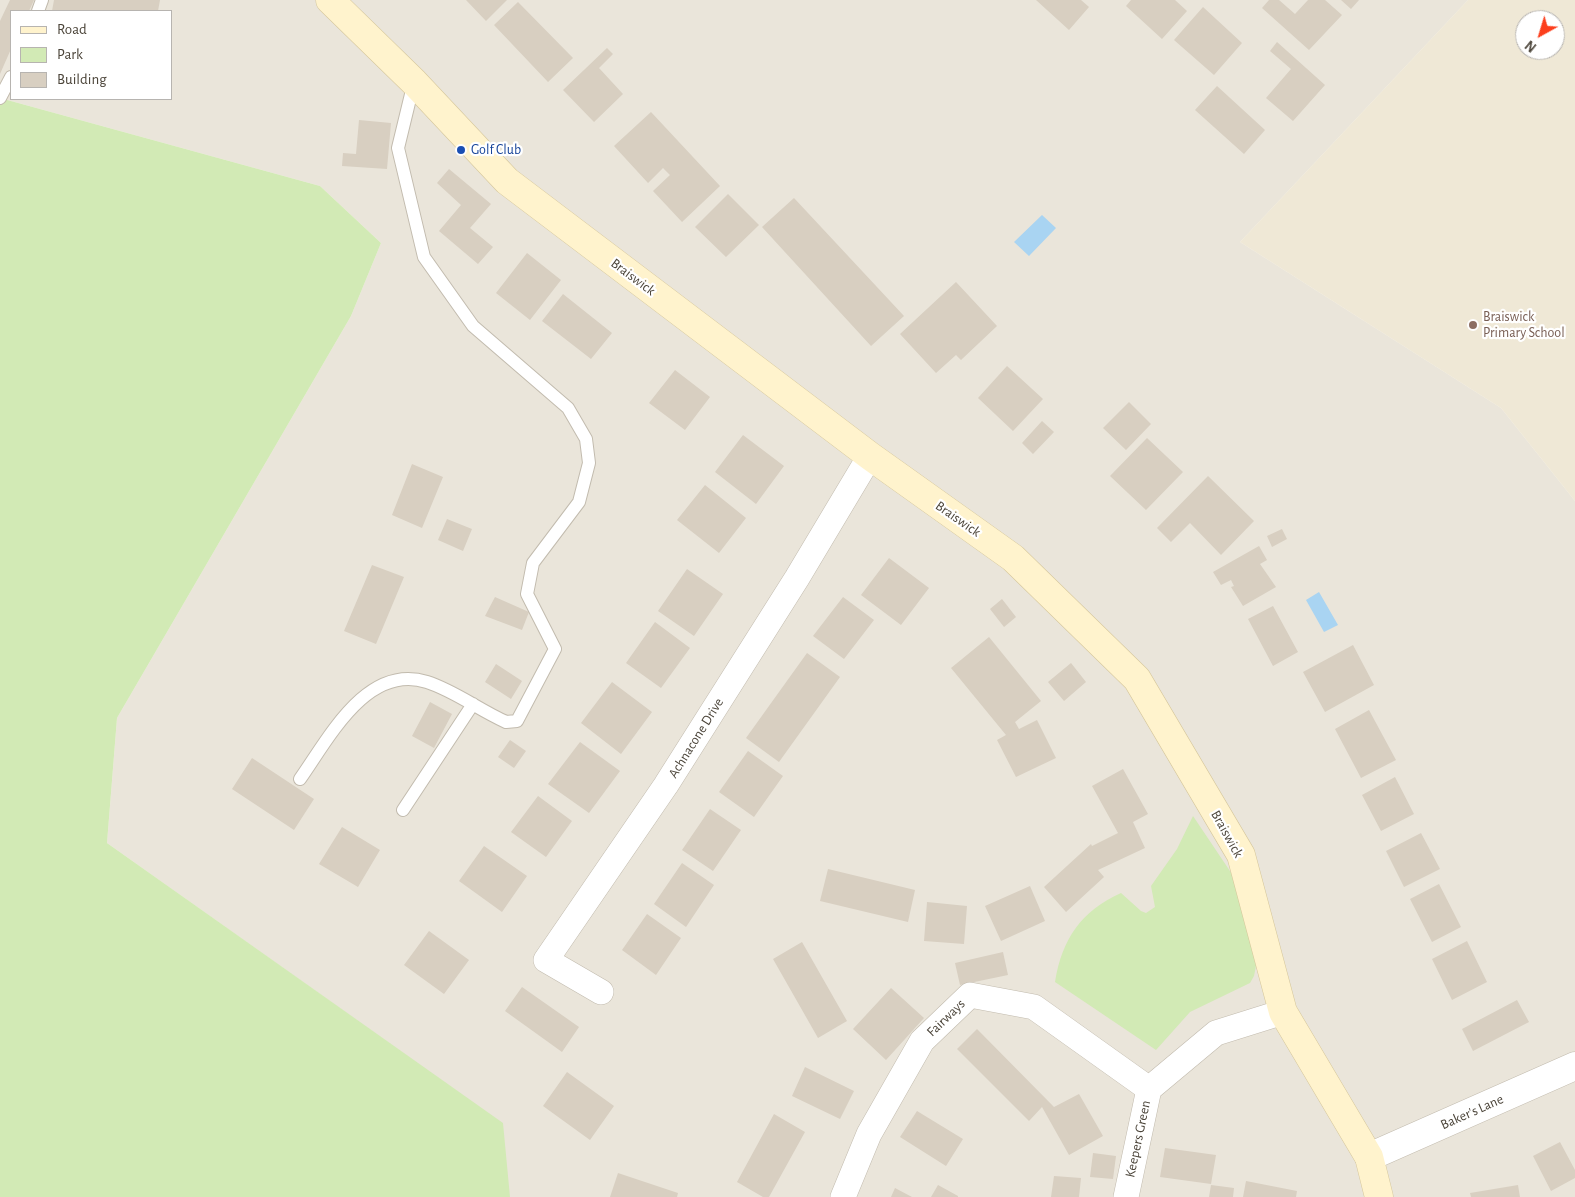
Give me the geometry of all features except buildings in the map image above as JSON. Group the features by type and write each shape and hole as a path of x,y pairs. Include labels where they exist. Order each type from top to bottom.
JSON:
{"main road":[{"name":"Braiswick","path":"330,0 414,82 507,181 870,456 1013,558 1137,679 1240,855 1283,1012 1368,1157 1379,1197"}],"street":[{"name":"Achnacone Drive","path":"600,992 546,960 666,785 870,456"},
{"name":"Fairways","path":"843,1197 869,1134 922,1041 970,995 1034,1007 1149,1088"},
{"name":"Keepers Green","path":"1126,1197 1149,1088 1216,1033 1283,1012"},
{"name":"Baker's Lane","path":"1368,1157 1575,1066"}],"lane":[{"path":"0,98 10,79"},
{"path":"300,779 350,710 368,693 383,683 411,678 446,690 506,722 517,721 555,649 527,594 533,563 579,502 588,462 586,440 568,408 473,326 424,257 398,148 414,82"},
{"path":"403,810 473,704"}],"shaded area":[{"path":"0,0 1468,0 1240,242 1501,408 1575,501 1575,1197 507,1197 496,1119 107,843 117,718 351,316 381,243 320,186 0,98"},
{"name":"Braiswick Primary School","path":"1468,0 1575,0 1575,501 1501,408 1240,242"}],"green space":[{"path":"0,98 320,186 381,243 351,316 117,718 107,843 503,1123 510,1197 0,1197"},
{"path":"1193,816 1236,880 1258,956 1254,976 1250,983 1190,1012 1156,1050 1055,982 1058,967 1068,940 1084,918 1095,908 1121,893 1141,911 1146,913 1155,907 1151,886 1177,849"}],"water":[{"path":"1042,215 1056,228 1029,256 1014,242"},
{"path":"1319,592 1338,625 1324,632 1306,600"}],"place":[{"name":"Golf Club","path":"461,150"},
{"name":"Braiswick Primary School","path":"1473,325"}]}
